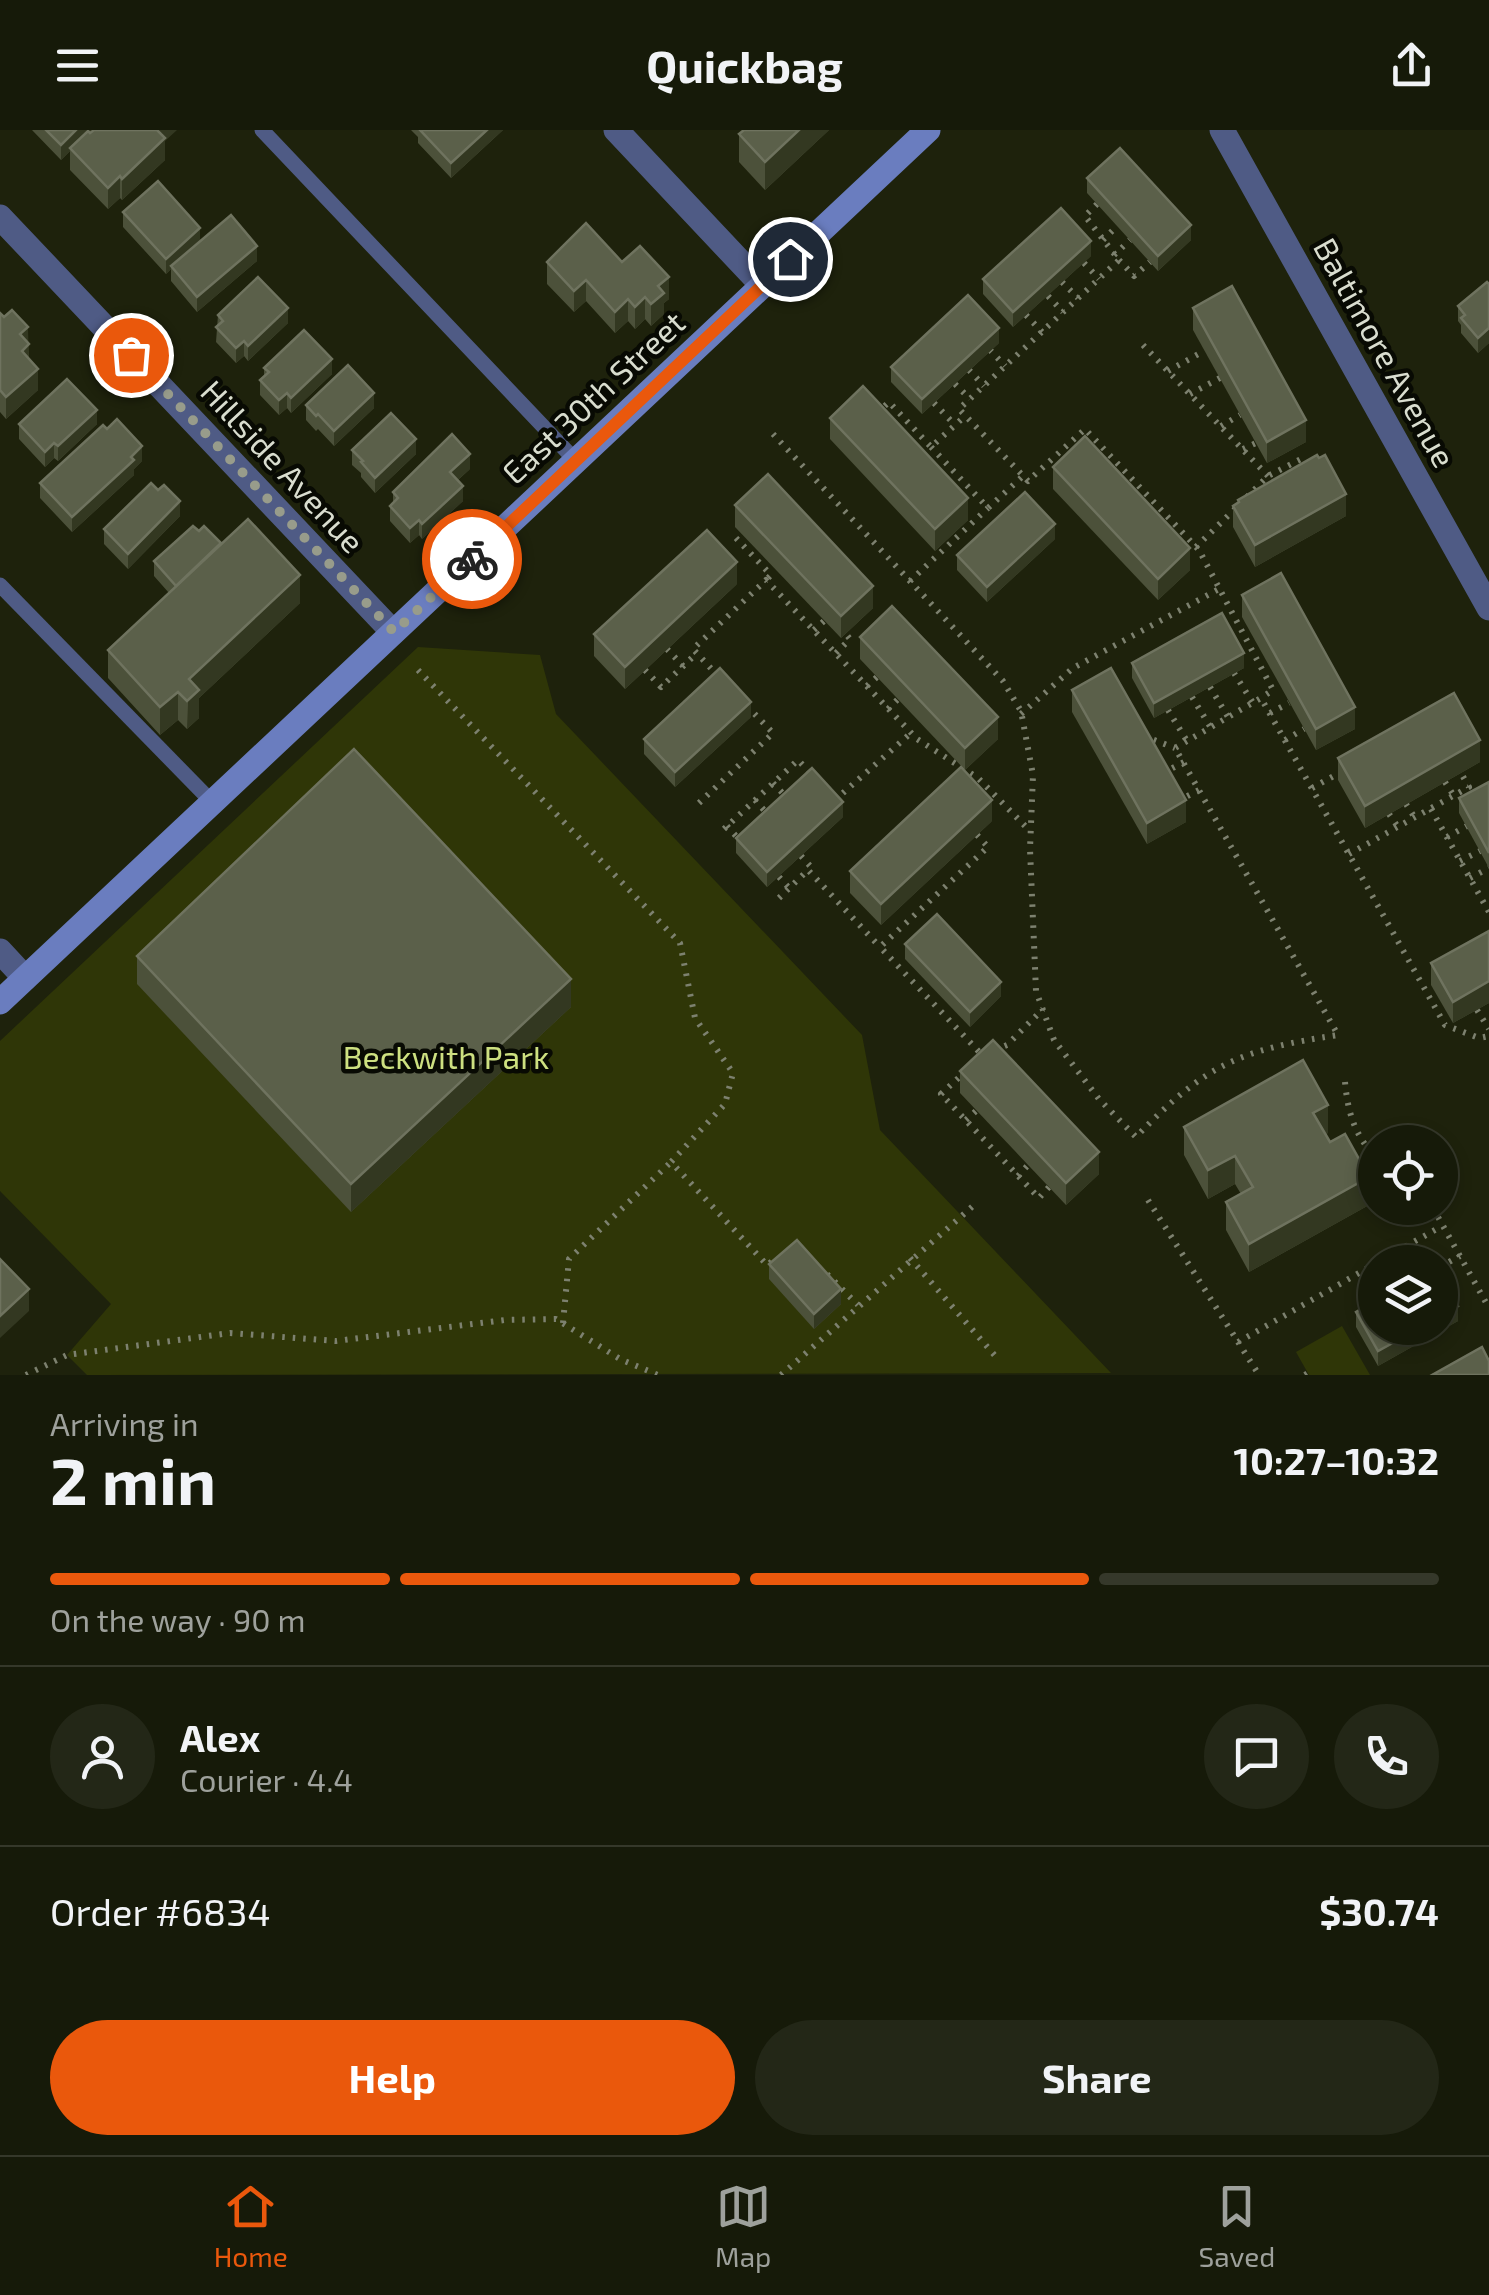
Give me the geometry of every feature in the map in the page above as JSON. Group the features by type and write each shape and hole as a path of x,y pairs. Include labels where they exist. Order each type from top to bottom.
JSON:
{"main road":[{"name":"East 30th Street","path":"0,1002 928,130"}],"street":[{"path":"616,130 762,285"},
{"name":"Baltimore Avenue","path":"1222,130 1489,608"},
{"name":"Hillside Avenue","path":"0,217 394,632"},
{"path":"0,951 25,978"}],"lane":[{"path":"262,130 576,461"},
{"path":"0,585 212,802"}],"path":[{"path":"1097,204 1085,216 1116,258 1134,276 1150,262"},
{"path":"1103,240 1117,226"},
{"path":"1130,240 1099,279 959,409 1028,481 1085,429 1196,546 1273,690 1175,748"},
{"path":"1084,263 1099,279"},
{"path":"1062,282 1078,298"},
{"path":"1048,296 1064,312"},
{"path":"1026,315 1042,332"},
{"path":"1143,345 1268,476"},
{"path":"990,350 1005,366"},
{"path":"1168,371 1204,351"},
{"path":"969,370 984,386"},
{"path":"1190,394 1220,378"},
{"path":"955,384 970,399"},
{"path":"872,418 888,402 968,487 992,521"},
{"path":"934,403 955,425"},
{"path":"1221,426 1240,415"},
{"path":"931,448 965,416"},
{"path":"908,440 916,432"},
{"path":"773,434 1003,681 1021,714 1033,774 1030,932 1036,991 1054,1040 1099,1099 1136,1136 1200,1077 1234,1058 1280,1044 1338,1035 1175,748 1136,733"},
{"path":"1243,449 1256,442"},
{"path":"1196,546 1268,476 1303,458 1315,479"},
{"path":"939,473 947,465"},
{"path":"1278,471 1284,482"},
{"path":"910,582 1023,476"},
{"path":"1261,483 1267,492"},
{"path":"960,494 968,487"},
{"path":"1241,503 1248,516"},
{"path":"969,526 978,534"},
{"path":"722,680 693,649 771,575 736,538"},
{"path":"766,580 911,733 978,778 1030,831"},
{"path":"1021,714 1073,668 1220,589"},
{"path":"794,608 803,599"},
{"path":"814,630 824,621"},
{"path":"836,653 850,639 846,634"},
{"path":"667,649 684,666"},
{"path":"645,670 661,687 697,653"},
{"path":"418,670 680,943 695,1018 733,1073 726,1104 672,1162 569,1259 562,1324"},
{"path":"1234,673 1270,713 1445,1025 1479,1038 1489,1033 1477,1010"},
{"path":"867,686 877,677"},
{"path":"1210,686 1228,718"},
{"path":"698,803 772,733 735,693"},
{"path":"1192,697 1210,728"},
{"path":"888,709 898,699"},
{"path":"1270,713 1289,703"},
{"path":"1168,710 1187,742"},
{"path":"1285,740 1304,729"},
{"path":"919,740 929,732"},
{"path":"744,846 725,828 798,760 837,802 911,733"},
{"path":"1160,774 1184,762"},
{"path":"788,770 796,780"},
{"path":"1312,788 1346,770"},
{"path":"1349,854 1469,787 1461,773"},
{"path":"1446,782 1454,796"},
{"path":"773,783 791,802"},
{"path":"1175,802 1199,790"},
{"path":"755,800 773,820"},
{"path":"1406,804 1415,818"},
{"path":"1431,809 1489,912"},
{"path":"1389,814 1398,827"},
{"path":"1446,836 1466,826"},
{"path":"880,948 988,848 977,835"},
{"path":"1460,861 1480,850"},
{"path":"779,898 811,868 801,856"},
{"path":"1470,878 1489,868"},
{"path":"808,870 982,1057 1007,1044 1043,1010"},
{"path":"779,877 789,888"},
{"path":"1420,980 1434,972"},
{"path":"968,1069 941,1094 1039,1198 1049,1188"},
{"path":"1344,1082 1348,1114 1358,1138"},
{"path":"966,1120 976,1110"},
{"path":"988,1143 998,1133"},
{"path":"672,1162 768,1265 781,1254"},
{"path":"1018,1176 1028,1165"},
{"path":"1148,1200 1259,1375"},
{"path":"780,1375 973,1206"},
{"path":"1409,1245 1443,1226 1489,1308"},
{"path":"910,1258 998,1358"},
{"path":"820,1267 858,1305"},
{"path":"1238,1342 1358,1274"},
{"path":"26,1375 67,1355 230,1333 336,1341 506,1320 556,1319 620,1358 658,1375"}],"green space":[{"name":"Beckwith Park","path":"418,647 540,655 556,714 862,1035 880,1130 1111,1373 87,1375 67,1355 111,1304 0,1191 0,1041"},
{"path":"1342,1326 1370,1375 1309,1375 1296,1352"}],"building":[{"path":"46,130 76,130 61,145"},
{"path":"94,130 157,130 165,138 108,188 70,148"},
{"path":"420,130 487,130 451,163"},
{"path":"744,130 799,130 765,162 739,134"},
{"path":"1120,148 1191,225 1158,256 1087,178"},
{"path":"158,181 200,228 166,259 123,212"},
{"path":"1061,208 1091,241 1013,312 983,279"},
{"path":"231,215 257,246 197,297 171,266"},
{"path":"586,223 622,262 640,246 669,277 658,286 664,293 651,304 645,297 635,307 628,299 615,312 586,280 574,291 547,262"},
{"path":"258,277 288,308 248,346 244,341 236,348 216,327 223,321 218,315"},
{"path":"1487,282 1489,328 1478,338 1461,318 1465,315 1458,306"},
{"path":"1232,286 1306,420 1267,442 1193,308"},
{"path":"968,295 999,328 922,399 891,367"},
{"path":"12,310 28,327 20,334 29,344 22,351 38,369 6,397 0,390 0,313 4,317"},
{"path":"304,330 332,359 291,398 287,393 279,400 260,380 269,372 264,368"},
{"path":"348,365 374,393 334,431 306,405"},
{"path":"67,379 97,410 58,446 54,443 45,452 19,424"},
{"path":"863,386 968,498 935,529 830,418"},
{"path":"391,413 416,439 375,478 352,450"},
{"path":"117,419 142,446 131,457 134,460 72,517 40,483 103,425 107,429"},
{"path":"452,434 470,454 450,472 463,486 422,524 419,520 410,528 390,506 398,498 393,492"},
{"path":"1085,436 1190,548 1158,579 1053,467"},
{"path":"1317,455 1325,455 1346,494 1255,545 1233,506"},
{"path":"768,474 873,586 841,616 735,505"},
{"path":"151,483 158,490 164,485 180,501 128,554 104,529"},
{"path":"1025,492 1055,524 987,587 957,555"},
{"path":"248,519 300,575 189,679 199,690 187,701 178,692 160,707 108,650"},
{"path":"193,526 199,531 204,526 221,543 176,586 154,561"},
{"path":"707,530 737,562 625,667 594,634"},
{"path":"1281,573 1355,707 1316,729 1242,595"},
{"path":"892,606 998,717 965,748 860,637"},
{"path":"1222,613 1244,653 1154,703 1132,663"},
{"path":"720,668 751,702 675,772 644,739"},
{"path":"1111,668 1186,800 1147,823 1072,690"},
{"path":"1454,693 1480,740 1365,806 1338,758"},
{"path":"354,749 571,979 351,1184 137,956"},
{"path":"961,767 992,800 881,904 850,871"},
{"path":"812,768 843,802 767,872 736,838"},
{"path":"1489,782 1489,853 1459,798"},
{"path":"937,914 1001,982 970,1012 905,944"},
{"path":"1489,931 1489,981 1453,1002 1431,963"},
{"path":"993,1040 1099,1152 1066,1183 960,1071"},
{"path":"1303,1060 1328,1105 1313,1113 1330,1142 1345,1134 1358,1157 1358,1183 1249,1244 1226,1202 1253,1187 1235,1156 1208,1170 1184,1127"},
{"path":"797,1240 841,1289 814,1314 769,1264"},
{"path":"0,1259 29,1289 0,1316"},
{"path":"1482,1347 1489,1361 1489,1375 1432,1375"}],"way so far":[{"path":"131,355 394,632 472,559"}],"route":[{"path":"472,559 790,259"}]}
